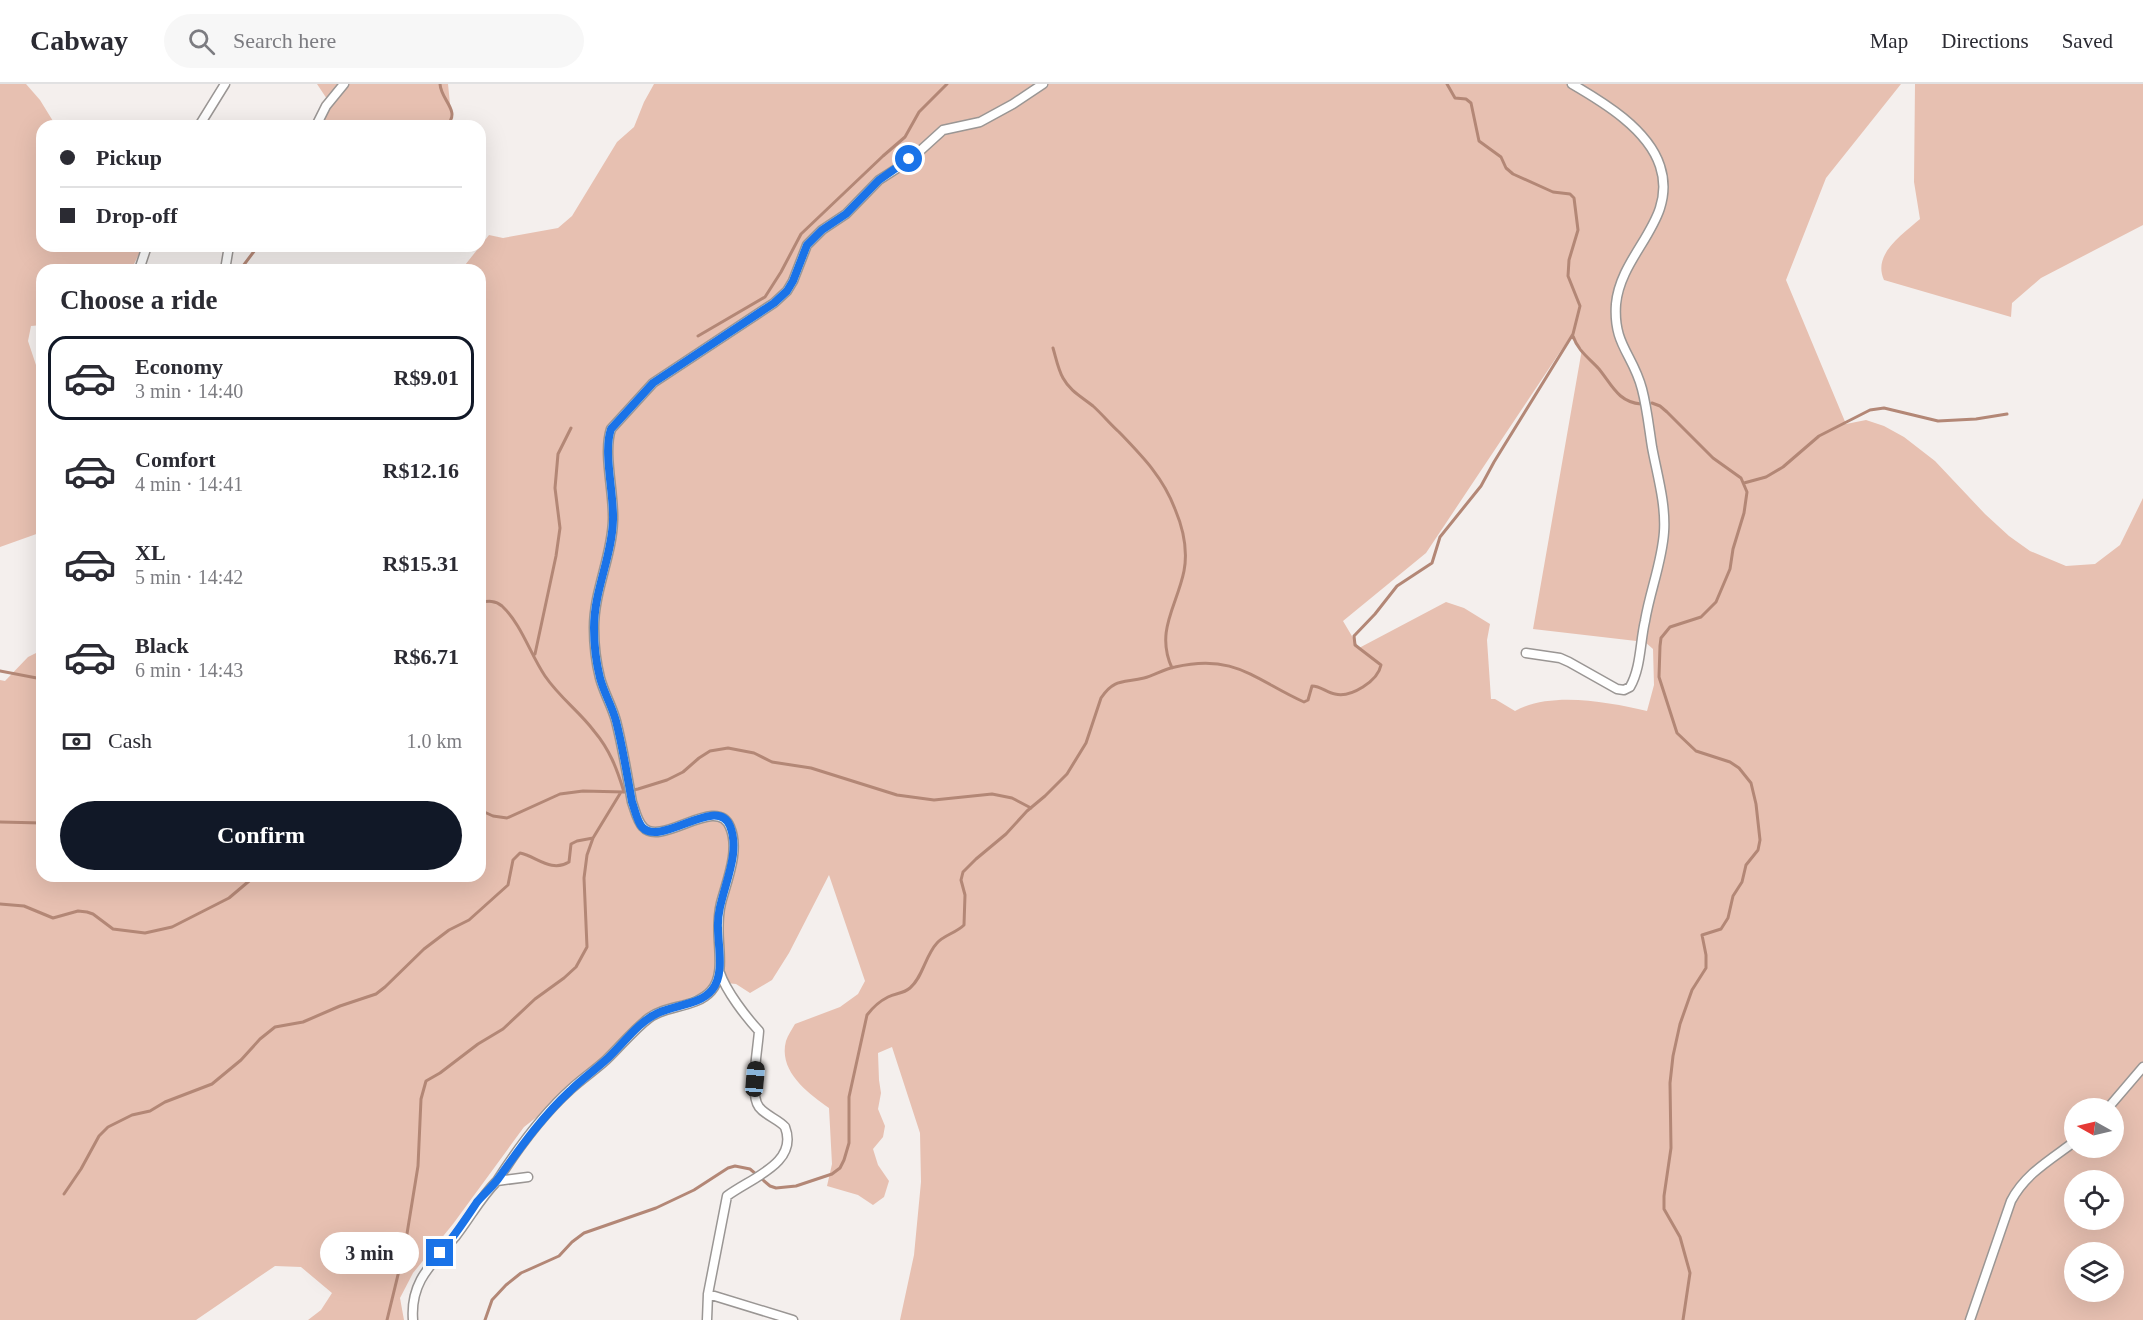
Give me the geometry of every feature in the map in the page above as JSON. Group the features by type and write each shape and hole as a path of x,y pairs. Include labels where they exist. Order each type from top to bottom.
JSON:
{"street":[{"path":"204,120 225,84"},
{"path":"319,120 326,106 344,84"},
{"path":"707,1320 708,1294 727,1196 744,1183 771,1168 784,1156 789,1147 785,1127 765,1113 756,1101 755,1079 759,1031 723,984 720,970 717,925 731,863 733,845 730,826 722,818 714,816 694,820 663,831 652,832 643,828 632,802 615,718 600,677 594,631 595,610 613,522 608,437 611,429 653,383 774,303 790,286 802,252 811,240 846,214 879,180 909,159 937,133 980,122 1043,84"},
{"path":"1526,653 1560,658 1617,689 1624,690 1630,687 1637,669 1644,621 1664,535 1662,504 1642,390 1633,365 1620,342 1616,321 1619,289 1625,271 1659,212 1665,192 1664,181 1659,164 1645,139 1591,95 1572,84"},
{"path":"413,1320 412,1305 423,1274 455,1236 529,1135 571,1089 647,1019 663,1010 706,996 717,982 720,970"},
{"path":"2117,1098 2143,1067"},
{"path":"1970,1320 2017,1189 2025,1179 2064,1150"},
{"path":"496,1181 528,1177"},
{"path":"708,1294 793,1320"}],"shaded area":[{"path":"0,84 26,84 40,100 52,120 36,120 36,252 140,252 134,264 36,264 36,326 31,326 28,341 36,365 36,534 0,547"},
{"path":"317,84 448,84 451,114 450,120 318,120 329,102"},
{"path":"654,84 1901,84 1826,178 1786,280 1846,424 1866,420 1884,426 1904,437 1935,461 2009,536 2030,551 2066,566 2095,564 2120,545 2143,498 2143,1320 900,1320 914,1255 921,1182 920,1133 892,1047 878,1053 881,1093 878,1109 885,1126 883,1137 873,1149 878,1165 889,1181 884,1197 873,1205 858,1195 827,1186 832,1164 829,1108 804,1088 786,1062 786,1041 795,1024 840,1007 858,994 865,981 829,875 789,953 772,980 750,993 736,984 726,983 661,1009 569,1092 524,1127 453,1224 413,1273 400,1298 404,1320 308,1320 321,1310 332,1293 301,1267 275,1266 196,1320 0,1320 0,680 5,681 28,657 36,653 36,882 486,882 486,264 466,264 475,252 486,252 486,239 489,235 503,238 558,228 572,216 617,142 634,127","holes":["1570,337 1582,349 1533,629 1645,642 1653,649 1654,685 1647,711 1580,700 1545,701 1515,711 1491,699 1487,640 1490,624 1464,608 1446,602 1359,648 1343,621 1426,553"]},
{"path":"1915,84 2143,84 2143,225 2041,278 2012,303 2011,317 1884,280 1881,271 1886,253 1898,238 1920,219 1914,182"}],"waterway":[{"path":"440,84 451,111 450,120"},
{"path":"698,336 765,297 801,234 905,137 919,112 947,84"},
{"path":"485,1320 492,1300 506,1285 521,1273 559,1256 584,1233 656,1208 694,1190 728,1168 735,1166 750,1169 770,1186 776,1188 796,1186 832,1174 840,1168 849,1143 849,1097 867,1015 882,1000 910,988 937,943 964,925 965,895 961,880 963,872 1006,834 1067,774 1086,743 1101,698 1110,687 1171,668 1214,663 1244,671 1304,702 1308,700 1312,686 1341,695 1356,691 1375,677 1381,665 1355,645 1354,636 1397,586 1432,563 1440,537 1481,486 1573,334 1580,306 1568,276 1569,260 1578,230 1574,198 1570,194 1553,192 1513,174 1506,168 1501,157 1479,141 1471,103 1466,99 1455,98 1447,84"},
{"path":"244,264 254,252"},
{"path":"1573,336 1581,350 1616,392 1633,403 1641,404"},
{"path":"1053,348 1066,383 1096,409 1144,458 1170,497 1178,516 1184,539 1185,555 1181,584 1166,630 1167,655 1172,668"},
{"path":"1652,403 1660,406 1713,458 1741,478 1747,492 1730,569 1716,602 1701,617 1670,627 1661,638 1659,677 1677,733 1696,751 1730,762 1739,768 1751,783 1760,840 1758,850 1746,865 1742,882 1733,896 1728,918 1721,929 1702,935 1706,968 1692,990 1680,1024 1673,1056 1670,1083 1671,1148 1664,1209 1680,1237 1690,1273 1683,1320"},
{"path":"1744,483 1766,477 1783,467 1819,436 1870,410 1884,408 1938,421 1976,419 2007,414"},
{"path":"535,654 560,528 555,488 558,454 571,428"},
{"path":"486,601 497,603 509,614 545,676 600,738 616,768 624,792"},
{"path":"0,671 36,678"},
{"path":"486,813 507,818 560,794 583,791 624,792 638,789 667,780 683,772 710,751 728,748 754,753 772,762 811,768 897,795 934,800 992,794 1012,798 1031,808"},
{"path":"387,1320 405,1246 418,1166 421,1099 426,1081 503,1029 535,999 576,967 587,947 584,878 587,855 593,838 621,792"},
{"path":"0,822 36,823"},
{"path":"64,1194 99,1136 108,1127 132,1115 150,1111 165,1102 212,1084 275,1027 303,1022 376,994 424,949 449,930 469,920 508,885 513,860 520,853 550,865 562,865 569,862 571,844 593,838"},
{"path":"0,904 24,906 53,918 78,911 87,912 113,929 145,933 172,927 229,898 248,882"}],"route":[{"path":"440,1253 529,1135 571,1089 589,1075 647,1019 663,1010 706,996 717,982 720,970 717,925 721,902 728,882 733,845 728,821 714,816 694,820 663,831 652,832 643,828 632,802 615,718 600,677 594,631 598,590 613,522 613,494 608,453 608,437 611,429 653,383 774,303 787,291 793,281 802,252 815,236 846,214 879,180 909,159"}]}
